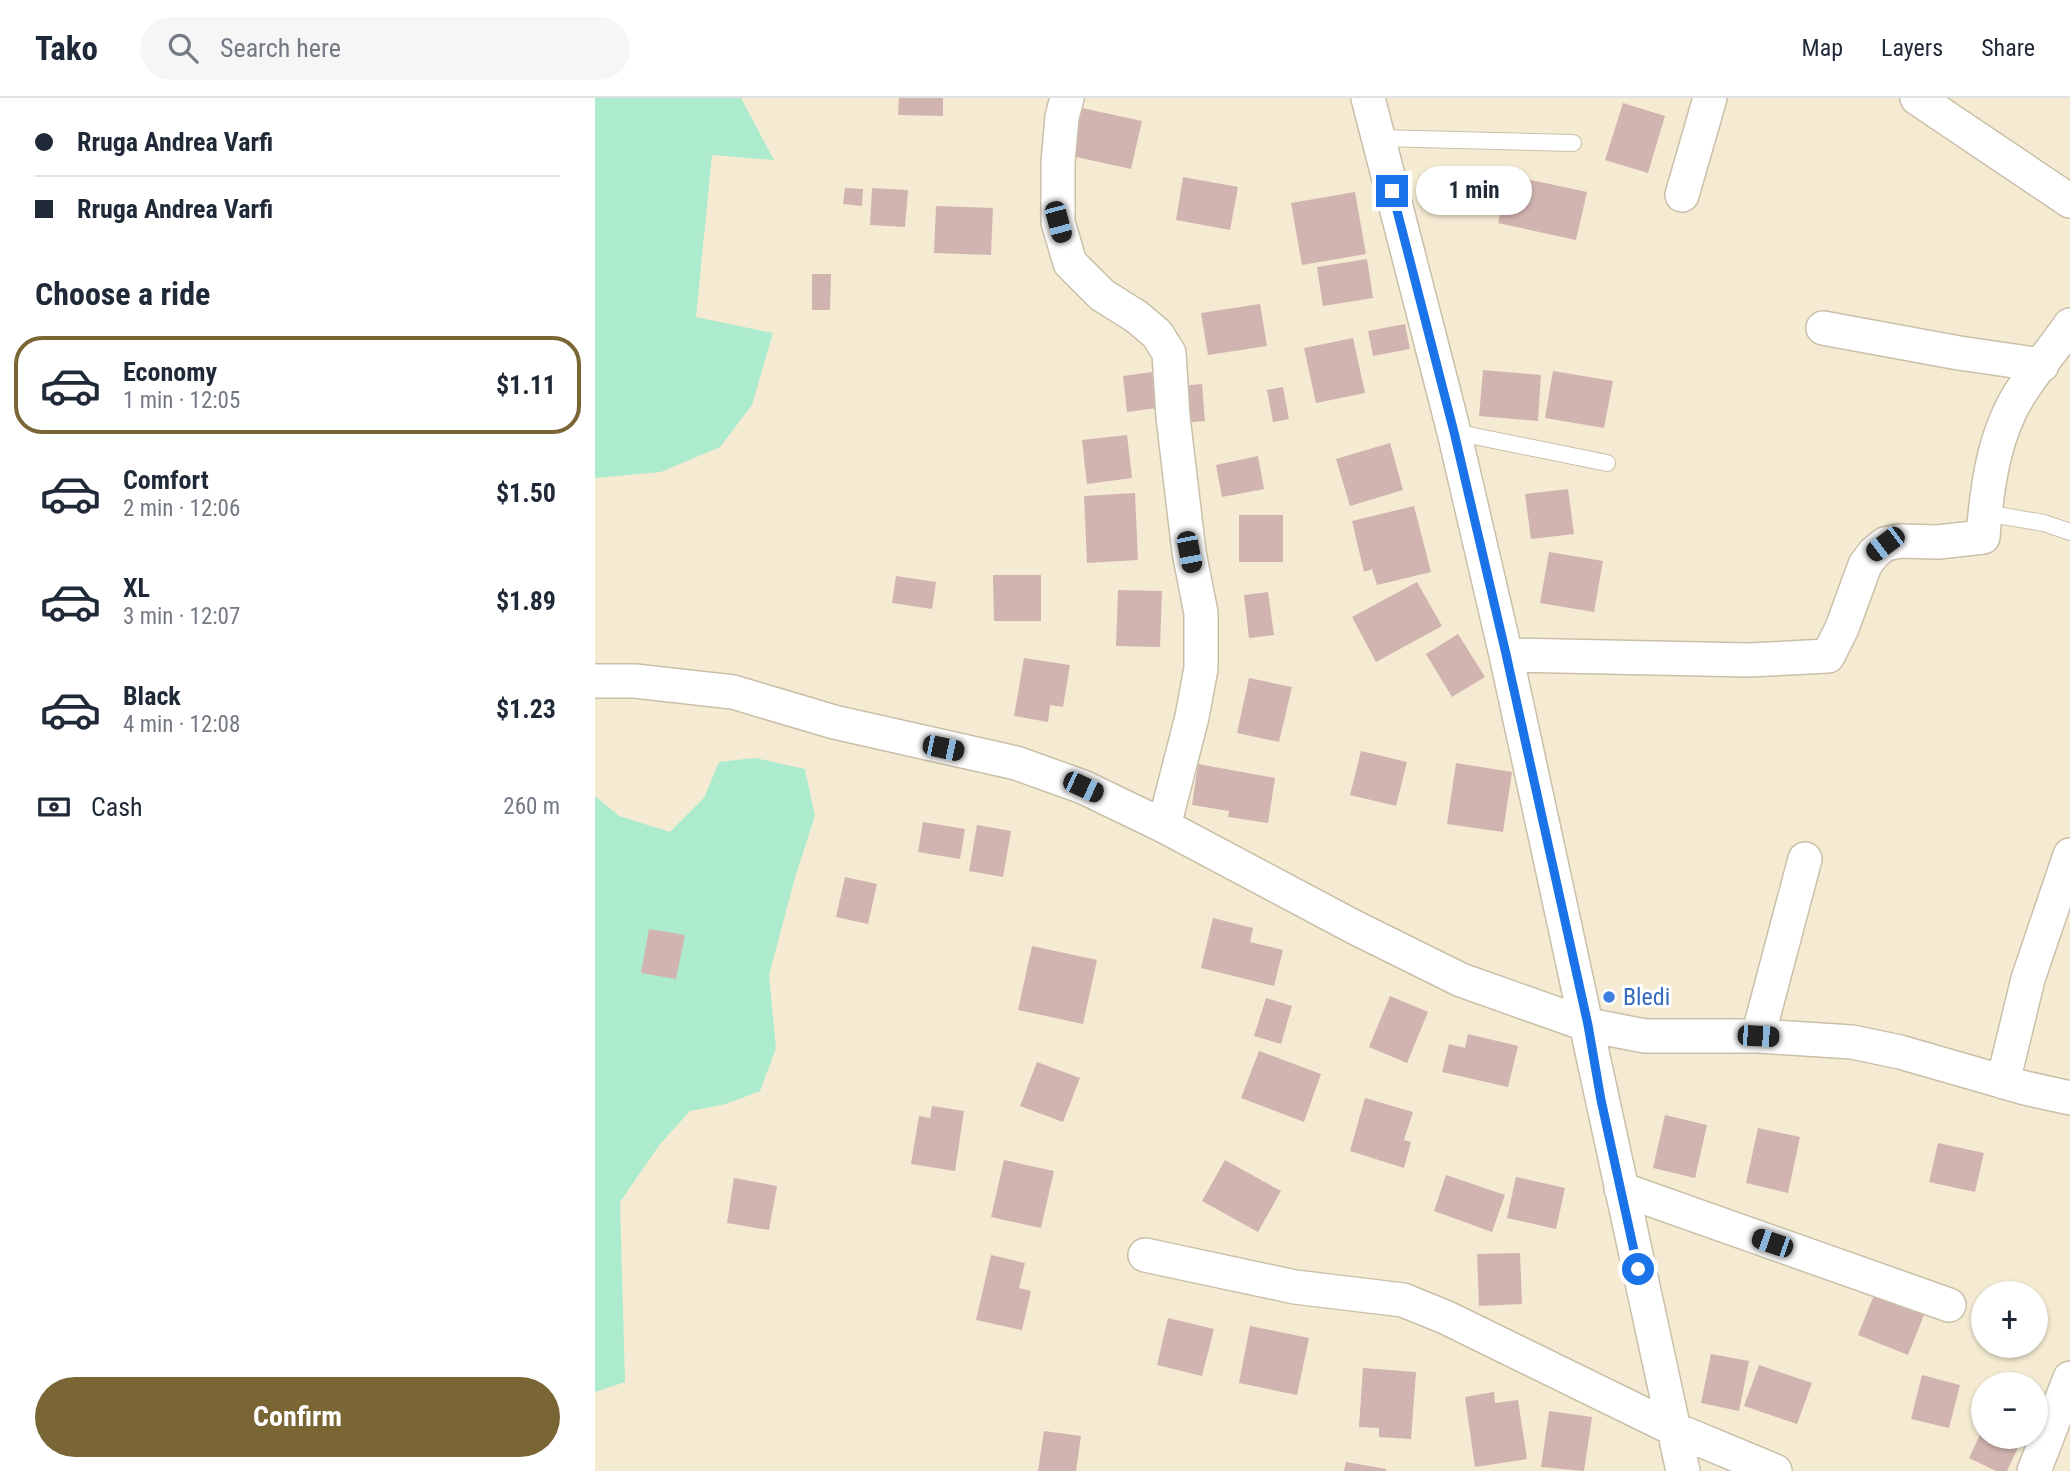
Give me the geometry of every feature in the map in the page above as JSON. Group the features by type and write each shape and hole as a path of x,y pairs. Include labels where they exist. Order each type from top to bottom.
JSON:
{"street":[{"path":"1067,98 1062,117 1058,162 1058,222 1070,262 1102,295 1137,317 1157,334 1169,353 1173,417 1189,552 1201,613 1201,668 1192,717 1164,826"},
{"path":"1368,98 1454,432 1506,654 1683,1471"},
{"path":"1682,195 1710,98"},
{"path":"1917,98 2070,201"},
{"path":"1506,654 1748,660 1828,656 1842,628 1865,565 1874,552 1885,544 1900,541 1938,542 1983,537 1995,453 2007,419 2024,387 2070,324"},
{"path":"1823,328 2042,365"},
{"path":"595,681 635,681 733,692 834,722 1016,763 1083,787 1164,826 1354,927 1461,980 1588,1025 1645,1036 1758,1036 1852,1042 1901,1052 2003,1082 2070,1098"},
{"path":"2003,1082 2028,979 2070,855"},
{"path":"1758,1036 1805,859"},
{"path":"1621,1189 1949,1306"},
{"path":"1145,1255 1295,1287 1403,1300 1445,1317 1674,1429 1775,1471"},
{"path":"2034,1471 2070,1378"}],"lane":[{"path":"1378,138 1573,143"},
{"path":"1454,432 1608,463"},
{"path":"1985,513 2044,523 2070,531"}],"green space":[{"path":"595,98 741,98 774,160 712,155 696,317 773,333 752,405 720,447 661,472 595,478"},
{"path":"755,758 805,769 815,816 796,874 769,975 776,1048 760,1091 726,1104 690,1111 660,1144 620,1202 625,1382 595,1392 595,796 619,816 670,832 704,798 719,762"}],"building":[{"path":"899,98 943,98 943,116 898,115"},
{"path":"1623,103 1665,116 1648,173 1605,160"},
{"path":"1077,107 1142,121 1131,169 1067,155"},
{"path":"1508,175 1587,192 1576,240 1498,223"},
{"path":"1183,177 1238,187 1230,230 1176,220"},
{"path":"845,188 863,189 862,206 843,204"},
{"path":"872,188 908,190 905,227 870,225"},
{"path":"1355,192 1366,254 1302,265 1291,203"},
{"path":"936,206 993,208 991,255 934,253"},
{"path":"1367,259 1373,298 1323,306 1317,267"},
{"path":"812,274 831,274 830,310 812,310"},
{"path":"1260,304 1267,346 1208,355 1201,313"},
{"path":"1405,324 1410,349 1373,356 1368,331"},
{"path":"1353,338 1365,393 1316,403 1304,348"},
{"path":"1483,370 1541,375 1538,421 1479,416"},
{"path":"1553,371 1613,381 1604,428 1545,418"},
{"path":"1152,372 1157,408 1127,412 1123,376"},
{"path":"1202,384 1205,421 1181,423 1178,386"},
{"path":"1283,387 1289,419 1273,422 1267,390"},
{"path":"1127,435 1132,478 1087,484 1082,440"},
{"path":"1390,443 1403,490 1350,506 1336,459"},
{"path":"1258,456 1264,489 1222,497 1216,465"},
{"path":"1568,489 1574,534 1531,539 1525,494"},
{"path":"1135,493 1138,560 1087,563 1084,496"},
{"path":"1414,506 1431,572 1377,585 1372,569 1364,572 1352,521"},
{"path":"1239,515 1283,515 1283,562 1239,562"},
{"path":"1549,552 1603,561 1594,612 1540,603"},
{"path":"993,575 1041,575 1041,621 994,621"},
{"path":"896,576 936,582 932,609 892,603"},
{"path":"1417,582 1442,626 1376,662 1352,617"},
{"path":"1118,590 1162,591 1160,647 1116,646"},
{"path":"1268,592 1274,635 1249,638 1244,595"},
{"path":"1458,634 1485,677 1452,697 1426,654"},
{"path":"1024,658 1070,665 1063,707 1050,705 1048,722 1014,716"},
{"path":"1249,678 1292,687 1279,742 1237,733"},
{"path":"1361,751 1407,762 1396,806 1350,795"},
{"path":"1456,763 1512,772 1503,832 1447,824"},
{"path":"1198,764 1275,778 1268,823 1228,817 1229,811 1192,805"},
{"path":"923,822 965,829 960,859 918,852"},
{"path":"977,825 1011,831 1003,877 969,871"},
{"path":"845,877 877,884 868,924 836,917"},
{"path":"1213,918 1253,928 1250,942 1283,950 1274,986 1201,968"},
{"path":"649,929 685,935 676,979 641,973"},
{"path":"1032,946 1097,960 1083,1024 1018,1010"},
{"path":"1390,996 1428,1012 1407,1063 1369,1047"},
{"path":"1266,998 1292,1006 1281,1044 1254,1036"},
{"path":"1468,1034 1518,1046 1508,1087 1442,1072 1449,1044 1465,1048"},
{"path":"1259,1051 1321,1074 1304,1122 1241,1098"},
{"path":"1037,1062 1080,1078 1063,1122 1020,1106"},
{"path":"1365,1098 1413,1112 1404,1140 1411,1142 1404,1168 1350,1151"},
{"path":"932,1106 964,1111 955,1171 911,1164 919,1116 930,1118"},
{"path":"1665,1115 1707,1125 1695,1178 1653,1168"},
{"path":"1758,1128 1800,1137 1788,1193 1746,1183"},
{"path":"1938,1143 1984,1153 1975,1192 1929,1182"},
{"path":"1004,1160 1054,1171 1041,1228 991,1217"},
{"path":"1225,1160 1281,1191 1258,1232 1202,1201"},
{"path":"1446,1175 1505,1195 1492,1232 1434,1211"},
{"path":"1516,1177 1565,1188 1556,1229 1507,1218"},
{"path":"734,1178 777,1186 769,1230 727,1223"},
{"path":"1520,1253 1522,1304 1479,1306 1477,1254"},
{"path":"991,1255 1025,1263 1019,1288 1031,1291 1022,1330 976,1320"},
{"path":"1874,1295 1924,1315 1908,1355 1858,1335"},
{"path":"1168,1318 1214,1329 1202,1376 1157,1365"},
{"path":"1250,1326 1309,1338 1297,1395 1239,1383"},
{"path":"1711,1354 1749,1361 1739,1411 1701,1403"},
{"path":"1759,1365 1812,1383 1797,1424 1744,1406"},
{"path":"1363,1368 1416,1372 1411,1439 1379,1437 1379,1428 1359,1427"},
{"path":"1922,1375 1960,1385 1949,1428 1911,1419"},
{"path":"1494,1392 1495,1403 1518,1400 1527,1459 1475,1467 1465,1397"},
{"path":"1549,1411 1592,1417 1584,1471 1541,1467"},
{"path":"1044,1431 1081,1436 1076,1471 1038,1471"},
{"path":"1973,1449 2017,1449 2007,1471 1996,1471 1969,1458"},
{"path":"1346,1462 1386,1469 1386,1471 1344,1471"}],"place":[{"name":"Bledi","path":"1609,997"}],"route":[{"path":"1392,191 1454,432 1506,654 1588,1025 1601,1100 1638,1269"}]}
